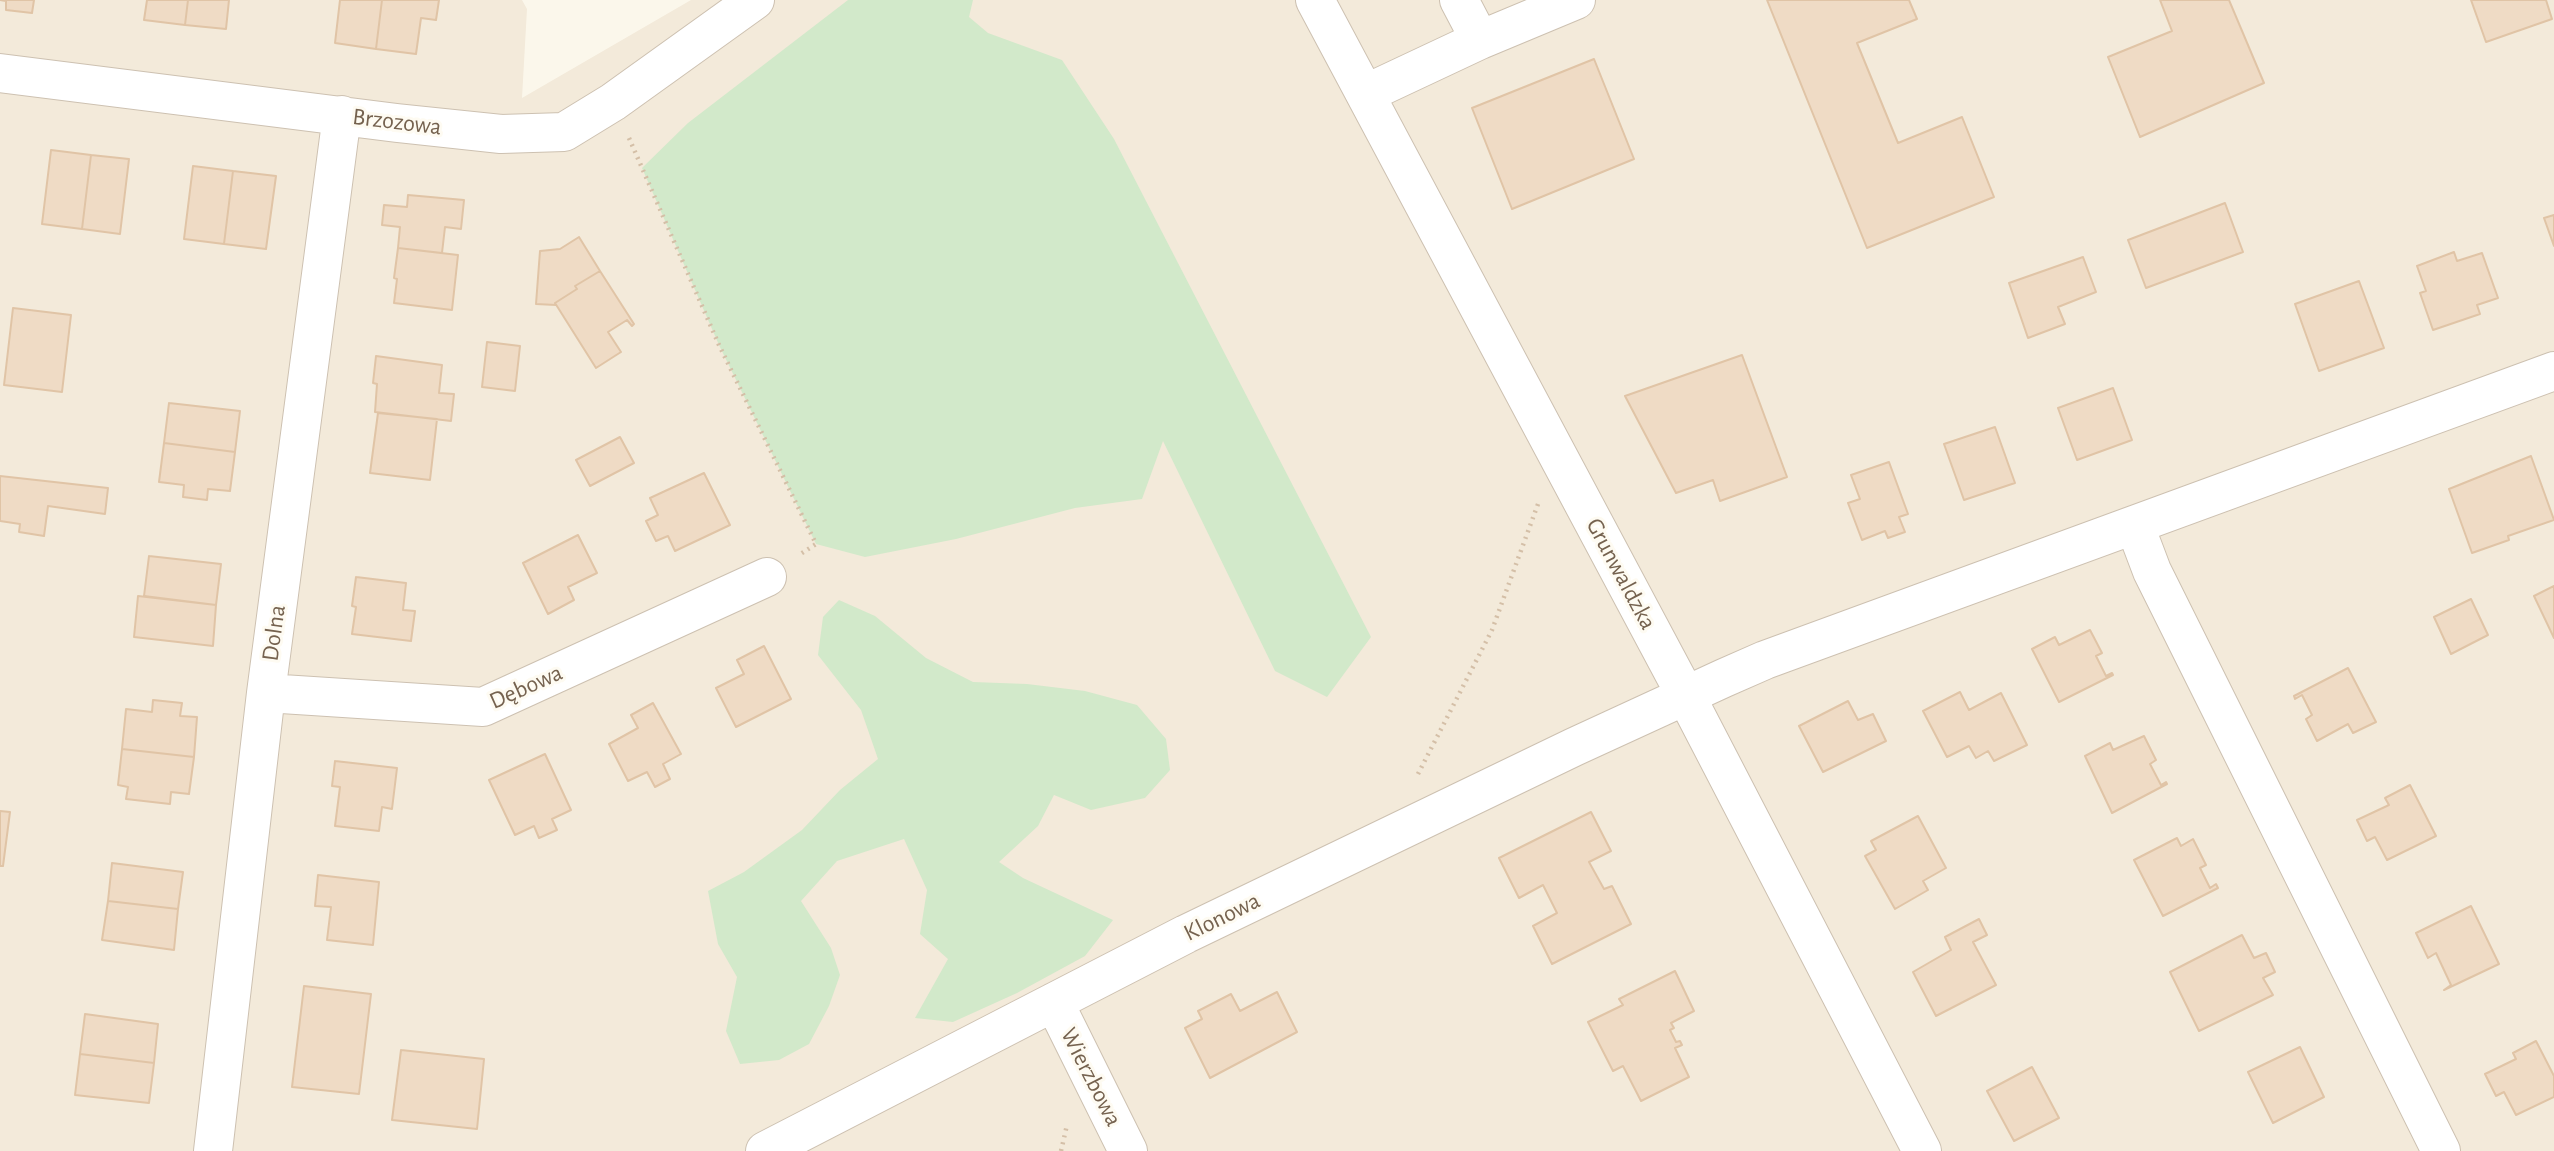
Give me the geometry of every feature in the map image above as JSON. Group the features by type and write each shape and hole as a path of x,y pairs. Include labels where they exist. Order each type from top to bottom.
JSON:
{"street":[{"name":"Brzozowa","path":"0,72 397,124 501,134 564,132 613,102 755,0"},
{"name":"Grunwaldzka","path":"1315,0 1686,696 1922,1151"},
{"path":"1459,0 1480,40"},
{"path":"1365,94 1480,40 1576,0"},
{"name":"Dolna","path":"213,1151 266,693 342,115"},
{"name":"Klonowa","path":"765,1151 1186,934 1405,828 1765,660 2554,371"},
{"path":"2135,526 2152,570 2441,1151"},
{"name":"Dębowa","path":"266,693 483,707 767,577"},
{"name":"Wierzbowa","path":"1054,1002 1128,1151"}],"path":[{"path":"613,102 719,345 816,544 767,577"},
{"path":"1405,828 1398,809 1492,630 1545,485 1566,472"}],"shaded area":[{"path":"0,0 522,0 527,9 522,98 691,0 2554,0 2554,1151 0,1151"}],"green space":[{"path":"848,0 973,0 969,17 988,33 1062,60 1114,139 1371,637 1327,697 1275,671 1163,441 1142,499 1075,508 956,539 865,557 816,544 719,345 642,168 688,123"},
{"path":"839,600 875,616 926,658 973,682 1027,684 1085,691 1137,705 1166,739 1170,770 1145,798 1091,810 1054,795 1038,826 999,862 1023,878 1113,920 1085,956 1017,993 953,1022 915,1018 948,959 920,934 927,890 904,839 837,861 801,901 831,948 840,975 829,1006 809,1044 779,1060 740,1064 726,1031 737,977 718,944 708,891 744,872 802,830 840,790 878,759 861,710 818,655 823,617"}],"building":[{"path":"0,0 34,0 32,13 6,10 6,1"},
{"path":"147,0 188,0 185,25 144,20"},
{"path":"188,0 229,0 226,29 185,25"},
{"path":"340,0 382,0 376,49 335,43"},
{"path":"382,0 439,0 436,20 421,18 416,54 376,49"},
{"path":"1767,0 1909,0 1917,19 1857,43 1898,143 1962,117 1994,197 1867,248"},
{"path":"2160,0 2229,0 2264,83 2140,137 2108,57 2172,31"},
{"path":"2471,0 2546,0 2552,19 2486,42"},
{"path":"1594,59 1634,159 1512,209 1472,108"},
{"path":"51,150 91,155 82,229 42,224"},
{"path":"91,155 129,159 120,234 82,229"},
{"path":"193,166 233,171 224,244 184,239"},
{"path":"233,171 276,176 266,249 224,244"},
{"path":"408,195 464,200 461,229 445,227 442,253 398,248 400,227 382,225 384,205 407,207"},
{"path":"2225,203 2243,252 2146,288 2128,240"},
{"path":"2554,215 2554,246 2544,218"},
{"path":"579,237 600,271 575,286 577,289 555,303 556,305 536,304 540,251 560,249"},
{"path":"398,248 458,255 452,310 394,303"},
{"path":"2454,252 2457,261 2482,253 2498,298 2477,305 2480,314 2433,330 2420,293 2426,291 2417,266"},
{"path":"2083,257 2096,292 2058,307 2065,324 2028,338 2009,283"},
{"path":"600,271 634,324 632,326 627,320 608,332 621,352 596,368 555,303 577,289 575,286"},
{"path":"2359,281 2384,348 2319,371 2295,304"},
{"path":"13,308 71,315 62,392 4,385"},
{"path":"487,342 520,346 515,391 482,387"},
{"path":"1742,355 1787,477 1720,501 1713,480 1676,493 1625,396"},
{"path":"376,356 442,365 439,393 454,394 451,421 375,412 377,384 373,383"},
{"path":"2113,388 2132,440 2077,460 2058,408"},
{"path":"169,403 240,411 235,452 164,443"},
{"path":"378,413 437,419 430,480 370,473"},
{"path":"1995,427 2015,483 1964,500 1944,444"},
{"path":"620,437 634,463 590,486 576,460"},
{"path":"164,443 235,452 230,491 208,489 207,500 183,497 184,485 159,482"},
{"path":"2531,456 2554,520 2508,536 2509,540 2472,553 2449,489"},
{"path":"1889,462 1908,514 1899,517 1905,532 1888,538 1885,531 1862,540 1848,503 1860,499 1851,475"},
{"path":"704,473 730,525 675,551 668,536 656,541 646,521 658,515 650,498"},
{"path":"0,476 108,488 105,514 48,506 44,536 19,532 20,524 0,521"},
{"path":"578,535 597,573 568,587 574,600 548,614 523,563"},
{"path":"149,556 221,564 216,605 144,596"},
{"path":"356,577 406,583 403,610 415,611 411,641 352,634 356,607 352,606"},
{"path":"2554,586 2554,638 2534,596"},
{"path":"138,596 216,605 213,646 134,637"},
{"path":"2471,599 2488,635 2451,654 2434,617"},
{"path":"2090,630 2102,653 2096,656 2106,676 2112,673 2113,675 2059,702 2032,649 2055,637 2059,645"},
{"path":"764,646 791,699 736,727 716,688 744,674 737,660"},
{"path":"2348,668 2376,722 2353,733 2348,724 2317,741 2306,719 2312,715 2302,695 2295,699 2294,696"},
{"path":"1960,692 1969,710 2001,693 2027,745 1994,761 1988,751 1976,758 1969,746 1947,757 1923,711"},
{"path":"153,700 182,703 180,716 197,717 194,757 122,749 126,709 152,712"},
{"path":"1848,701 1858,720 1873,714 1886,741 1823,772 1799,726"},
{"path":"653,703 681,754 663,764 670,779 655,787 647,772 628,781 609,744 638,728 631,715"},
{"path":"2144,736 2156,760 2150,764 2161,785 2166,782 2167,784 2112,813 2085,756 2110,743 2113,750"},
{"path":"122,749 194,757 189,794 171,792 170,804 126,799 128,787 118,785"},
{"path":"545,754 571,810 552,819 557,830 539,838 534,826 515,835 489,780"},
{"path":"335,761 397,768 392,809 382,807 379,831 335,826 340,787 332,786"},
{"path":"2410,785 2436,836 2387,860 2375,837 2367,841 2357,820 2389,805 2385,798"},
{"path":"0,811 10,812 3,866 0,866"},
{"path":"1591,812 1611,851 1589,862 1604,889 1612,886 1631,924 1552,964 1533,926 1557,913 1543,885 1519,898 1499,858"},
{"path":"1918,816 1946,868 1923,881 1928,890 1895,909 1865,856 1876,850 1871,841"},
{"path":"2177,838 2181,846 2193,839 2206,865 2200,868 2210,888 2216,884 2218,888 2163,916 2134,860"},
{"path":"112,863 183,872 178,909 108,901"},
{"path":"318,875 379,882 373,945 327,940 331,907 315,906"},
{"path":"108,901 178,909 174,950 102,940"},
{"path":"2471,906 2499,964 2444,990 2451,985 2436,953 2428,958 2416,933"},
{"path":"1979,919 1987,935 1973,942 1996,985 1936,1016 1913,972 1951,950 1945,937"},
{"path":"2242,935 2254,958 2266,953 2275,972 2263,978 2273,995 2199,1031 2170,972"},
{"path":"1675,971 1694,1011 1671,1023 1674,1028 1670,1030 1676,1042 1680,1041 1682,1045 1675,1048 1689,1077 1641,1101 1623,1066 1613,1071 1588,1022 1623,1005 1619,999"},
{"path":"304,986 371,994 359,1094 292,1087"},
{"path":"1277,992 1297,1032 1210,1078 1185,1028 1202,1019 1198,1011 1231,994 1240,1011"},
{"path":"85,1014 158,1024 154,1063 80,1054"},
{"path":"2536,1041 2554,1076 2554,1097 2516,1115 2504,1092 2496,1096 2485,1074 2516,1059 2513,1053"},
{"path":"2300,1047 2324,1097 2273,1123 2248,1072"},
{"path":"401,1050 484,1059 477,1129 392,1120"},
{"path":"80,1054 154,1063 149,1103 75,1095"},
{"path":"2032,1067 2059,1118 2014,1141 1987,1091"}]}
